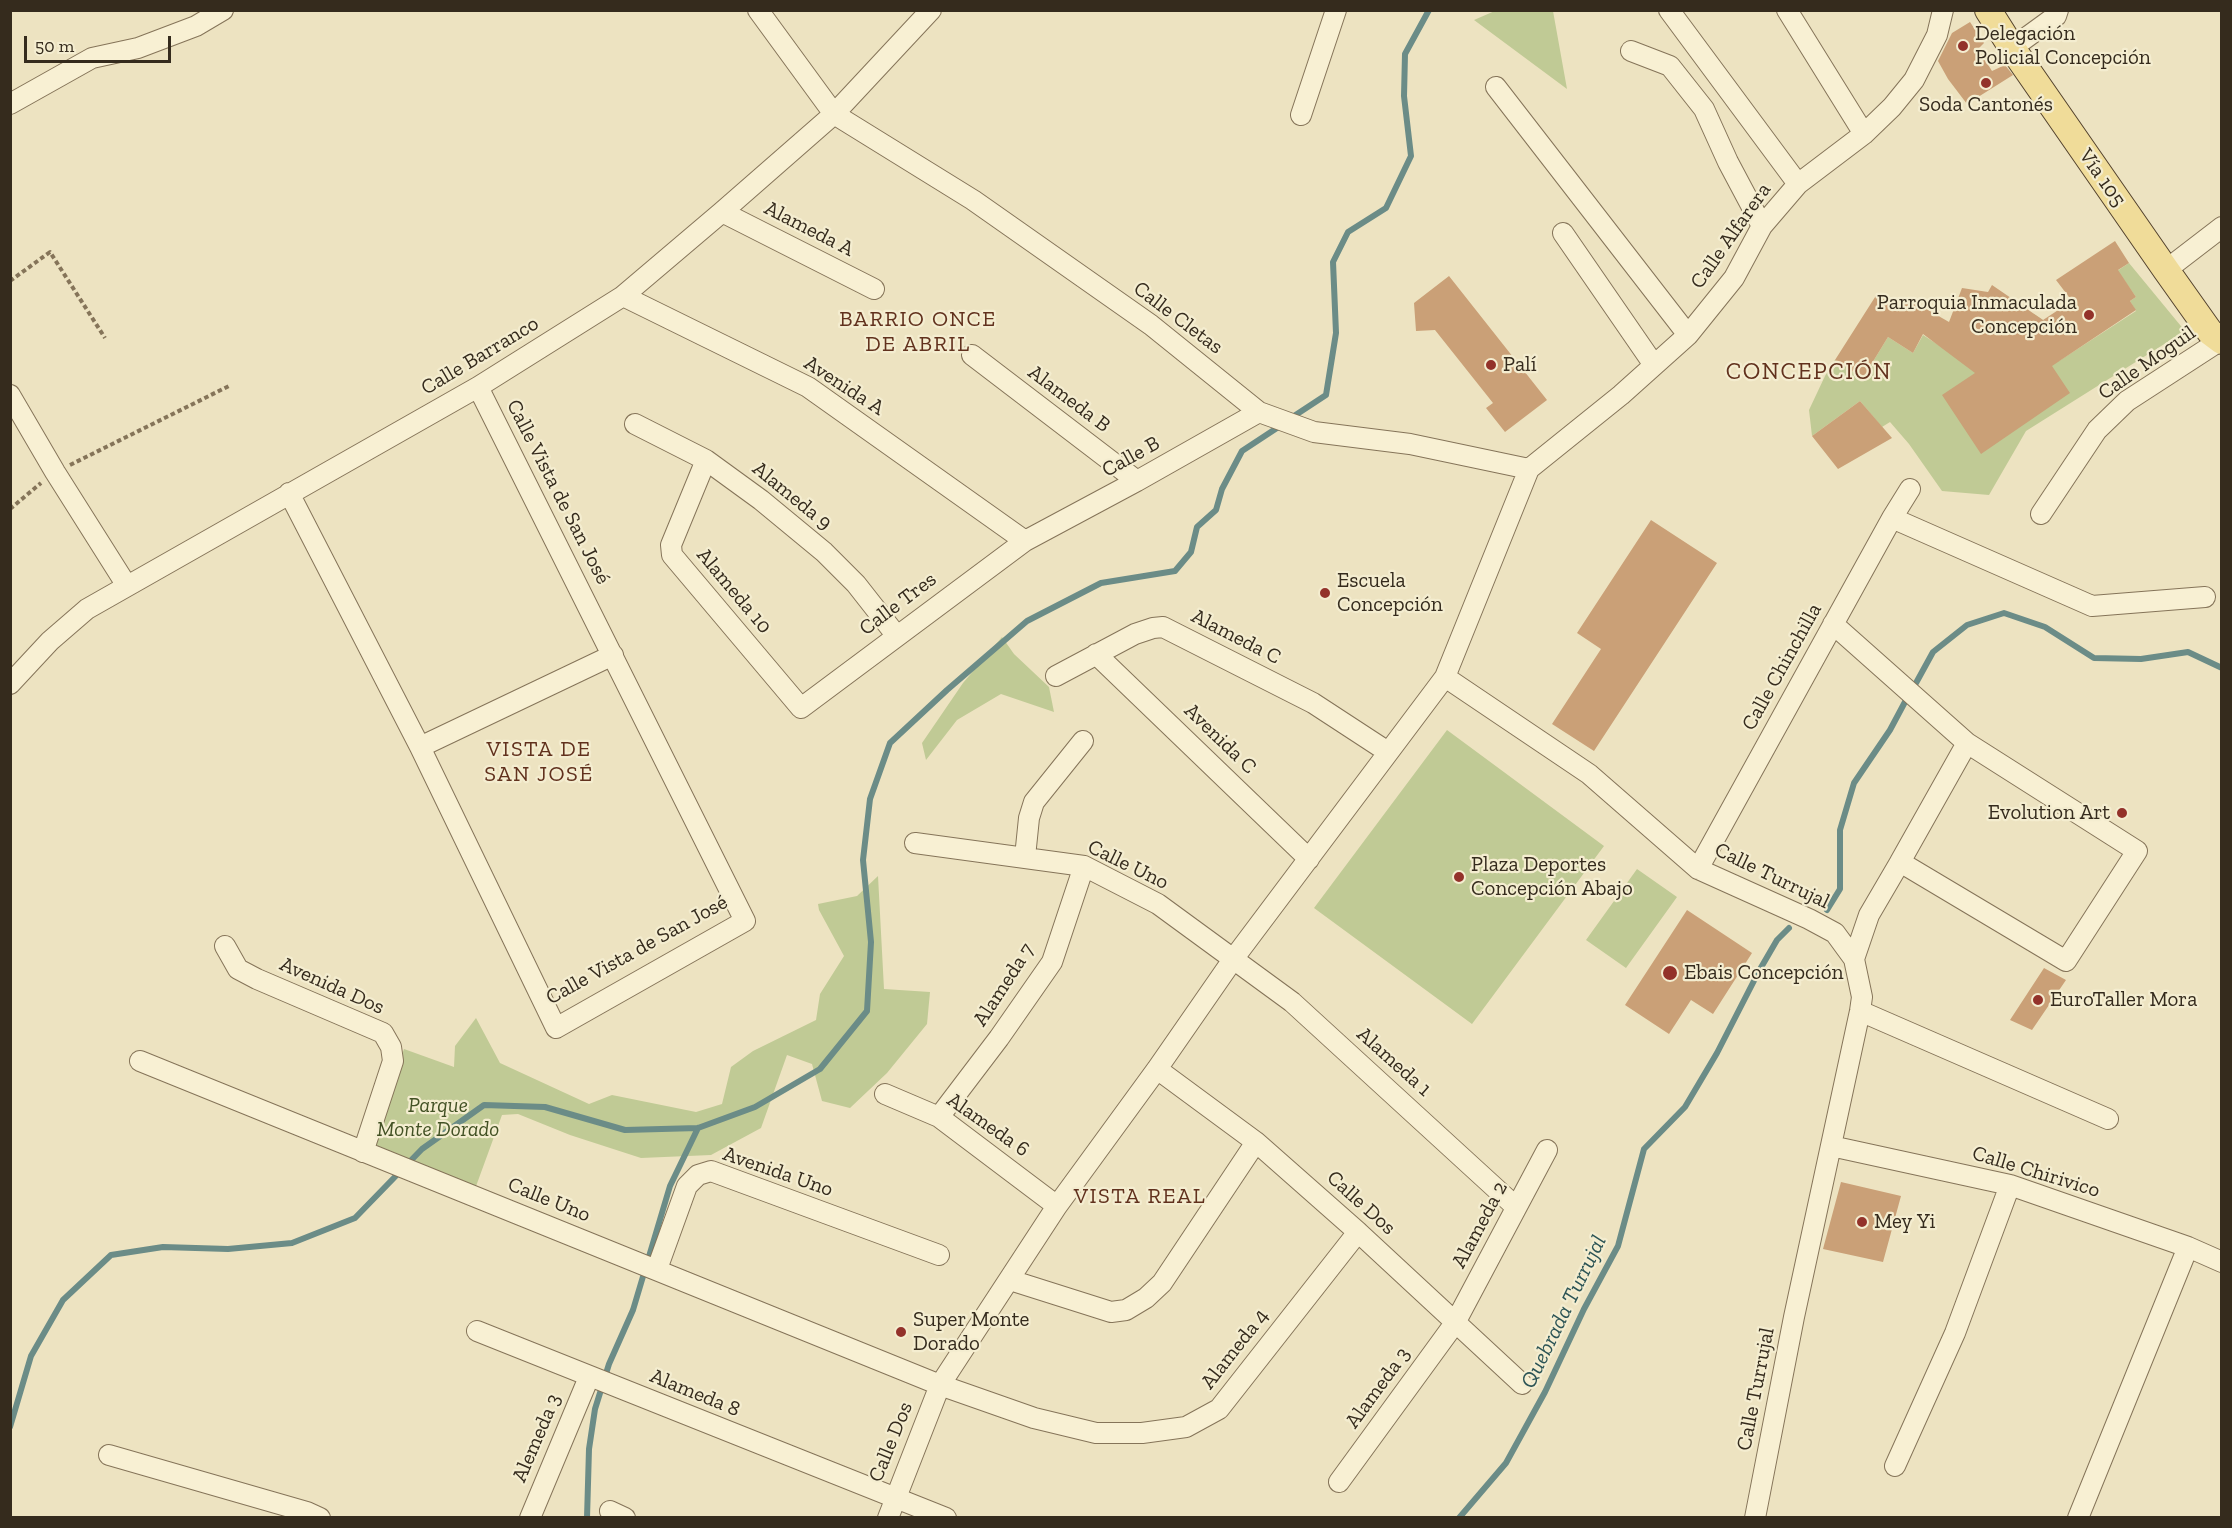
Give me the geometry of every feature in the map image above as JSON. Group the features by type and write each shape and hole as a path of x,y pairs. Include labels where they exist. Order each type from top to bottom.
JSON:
{"main road":[{"name":"Vía 105","path":"1988,10 2166,270 2210,332 2221,340"}],"street":[{"path":"10,104 92,58 138,48 196,26 223,10"},
{"path":"758,10 834,114"},
{"name":"Calle Barranco","path":"10,684 50,641 87,609 478,387 622,296 834,114 931,10"},
{"path":"1301,115 1336,10"},
{"path":"1669,10 1798,184"},
{"path":"1787,10 1864,134"},
{"name":"Calle Alfarera","path":"1529,469 1621,396 1688,336 1734,278 1762,226 1798,184 1864,134 1892,107 1914,80 1937,35 1943,10"},
{"path":"2012,48 2056,16 2058,10"},
{"path":"1631,51 1670,66 1704,110 1762,226"},
{"path":"1496,87 1688,336"},
{"name":"Calle Cletas","path":"834,114 973,200 1151,325 1259,412 1314,432 1410,444 1529,469"},
{"name":"Alameda A","path":"722,212 874,289"},
{"path":"2166,270 2222,227"},
{"path":"1563,232 1653,365"},
{"name":"Avenida A","path":"622,296 808,387 1025,541"},
{"name":"Calle Moguil","path":"2041,514 2097,430 2127,401 2221,340"},
{"name":"Alameda B","path":"972,355 1137,482"},
{"name":"Calle Vista de San José","path":"289,493 420,747 556,1028 745,921 478,387"},
{"path":"10,395 55,472 127,586"},
{"name":"Calle B","path":"1025,541 1137,482 1259,412"},
{"name":"Alameda 9","path":"635,424 706,460 761,500 824,552 856,584 896,635"},
{"name":"Alameda 10","path":"706,460 672,545 672,555 801,708"},
{"path":"1445,677 1529,469"},
{"name":"Calle Chinchilla","path":"1698,869 1910,489"},
{"path":"1892,518 2092,606 2205,597"},
{"name":"Calle Tres","path":"801,708 1025,541"},
{"path":"1833,624 1967,742 2136,852 2066,961 1900,862"},
{"name":"Alameda C","path":"1056,676 1135,634 1163,627 1313,703 1388,752"},
{"name":"Avenida C","path":"1096,654 1309,859"},
{"path":"420,747 614,655"},
{"name":"Calle Dos","path":"888,1518 940,1385 1057,1206 1157,1069 1234,958 1445,677"},
{"name":"Calle Turrujal","path":"1445,677 1589,774 1698,869 1809,919 1834,933 1854,959 1862,997 1860,1011 1794,1317 1755,1518"},
{"path":"1025,857 1029,818 1034,802 1083,741"},
{"path":"1854,959 1869,915 1967,742"},
{"name":"Calle Uno","path":"915,843 1084,866 1158,904 1234,958"},
{"name":"Alameda 7","path":"939,1117 999,1038 1052,962 1084,866"},
{"name":"Avenida Dos","path":"225,946 238,969 256,979 383,1033 391,1047 393,1061 363,1152"},
{"name":"Alameda 1","path":"1234,958 1292,1002 1516,1207"},
{"path":"1860,1011 2108,1119"},
{"name":"Calle Uno","path":"140,1061 940,1385"},
{"name":"Calle Dos","path":"1157,1069 1256,1142 1358,1232 1522,1384"},
{"name":"Alameda 6","path":"885,1094 939,1117 1057,1206"},
{"path":"1010,1280 1112,1312 1126,1310 1146,1298 1162,1283 1256,1142"},
{"name":"Calle Chirivico","path":"1831,1146 2010,1185 2188,1247 2222,1262"},
{"name":"Alameda 2","path":"1455,1323 1547,1150"},
{"name":"Avenida Uno","path":"657,1269 687,1186 698,1175 711,1171 939,1255"},
{"path":"1895,1466 1955,1334 2010,1185"},
{"name":"Alameda 4","path":"940,1385 1034,1418 1096,1433 1142,1433 1186,1427 1219,1409 1358,1232"},
{"path":"2079,1517 2188,1247"},
{"name":"Alameda 3","path":"1339,1482 1455,1323"},
{"name":"Alameda 8","path":"477,1331 895,1498"},
{"name":"Alemeda 3","path":"530,1518 589,1377"},
{"path":"109,1455 307,1512 320,1518"},
{"path":"895,1498 946,1518"}],"path":[{"path":"10,281 50,252 105,338"},
{"path":"10,509 55,472 231,385"}],"green space":[{"path":"1497,10 1553,11 1567,89 1474,20"},
{"path":"2129,263 2185,331 2026,431 1989,495 1942,491 1909,444 1890,422 1882,427 1860,401 1812,436 1809,410 1835,360 1863,378 1888,337 1913,353 1923,335 1940,346 2034,314 2043,320 2035,325 2059,361 2136,311 2130,301 2136,297 2124,280 2111,275"},
{"path":"1002,637 1014,654 1049,687 1054,712 1001,694 957,720 926,760 922,743 963,683"},
{"name":"Plaza Deportes Concepción Abajo","path":"1447,730 1604,846 1472,1024 1314,908"},
{"path":"1637,869 1677,897 1626,968 1586,940"},
{"name":"Parque Monte Dorado","path":"878,876 884,989 930,992 927,1024 887,1073 850,1108 822,1101 812,1064 787,1055 761,1128 711,1155 641,1158 570,1135 518,1114 502,1115 475,1189 376,1147 374,1135 404,1049 454,1067 455,1046 476,1018 500,1063 589,1104 612,1095 696,1112 722,1104 731,1067 753,1051 816,1020 820,994 844,956 818,904 857,896"}],"building":[{"path":"1970,22 1984,43 1978,49 1992,71 2005,65 2013,75 1967,104 1938,61 1952,33"},
{"path":"2115,241 2129,263 2118,270 2136,297 2130,301 2136,310 2052,366 2070,393 1981,454 1942,395 1975,373 1923,334 1913,353 1888,337 1863,378 1835,360 1877,294 1901,308 1907,298 1949,322 1962,288 1988,292 1992,285 2043,320 2072,301 2056,280"},
{"name":"Palí","path":"1449,276 1547,400 1505,432 1486,408 1493,403 1435,330 1416,331 1414,303"},
{"path":"1860,401 1892,438 1838,469 1812,436"},
{"path":"1651,520 1717,563 1594,751 1552,724 1601,649 1577,633"},
{"name":"Ebais Concepción","path":"1687,910 1752,953 1713,1014 1691,1000 1669,1034 1625,1005"},
{"name":"EuroTaller Mora","path":"2044,968 2066,980 2032,1030 2010,1020"},
{"name":"Mey Yi","path":"1841,1182 1901,1196 1883,1262 1823,1249"}],"waterway":[{"path":"1291,418 1326,395 1336,333 1333,262 1348,232 1386,208 1411,156 1404,96 1405,54 1429,10"},
{"path":"10,1427 31,1356 63,1300 111,1255 163,1247 228,1249 292,1243 355,1218 422,1149 484,1105 545,1107 625,1130 698,1128 755,1107 820,1069 867,1011 871,942 863,860 870,799 890,743 1027,621 1101,583 1175,571 1191,552 1197,527 1216,510 1222,489 1242,451 1283,424"},
{"name":"Quebrada Turrujal","path":"1916,683 1933,652 1967,625 2004,613 2045,627 2094,658 2141,659 2188,652 2222,668"},
{"name":"Quebrada Turrujal","path":"1827,910 1840,889 1840,830 1854,783 1890,730 1906,700"},
{"name":"Quebrada Turrujal","path":"1459,1518 1506,1463 1545,1392 1584,1309 1618,1246 1644,1149 1685,1107 1717,1053 1777,940 1789,928"},
{"path":"587,1518 589,1449 595,1409 609,1364 633,1310 670,1186 698,1128"}],"place":[{"name":"Delegación Policial Concepción","path":"1963,46"},
{"name":"Soda Cantonés","path":"1986,83"},
{"name":"Parroquia Inmaculada Concepción","path":"2089,315"},
{"name":"Palí","path":"1491,365"},
{"name":"Escuela Concepción","path":"1325,593"},
{"name":"Evolution Art","path":"2122,813"},
{"name":"Plaza Deportes Concepción Abajo","path":"1459,877"},
{"name":"Ebais Concepción","path":"1670,973"},
{"name":"EuroTaller Mora","path":"2038,1000"},
{"name":"Mey Yi","path":"1862,1222"},
{"name":"Super Monte Dorado","path":"901,1332"}],"district":[{"name":"BARRIO ONCE DE ABRIL","path":"918,332"},
{"name":"CONCEPCIÓN","path":"1809,372"},
{"name":"VISTA DE SAN JOSÉ","path":"539,762"},
{"name":"VISTA REAL","path":"1140,1197"}]}
